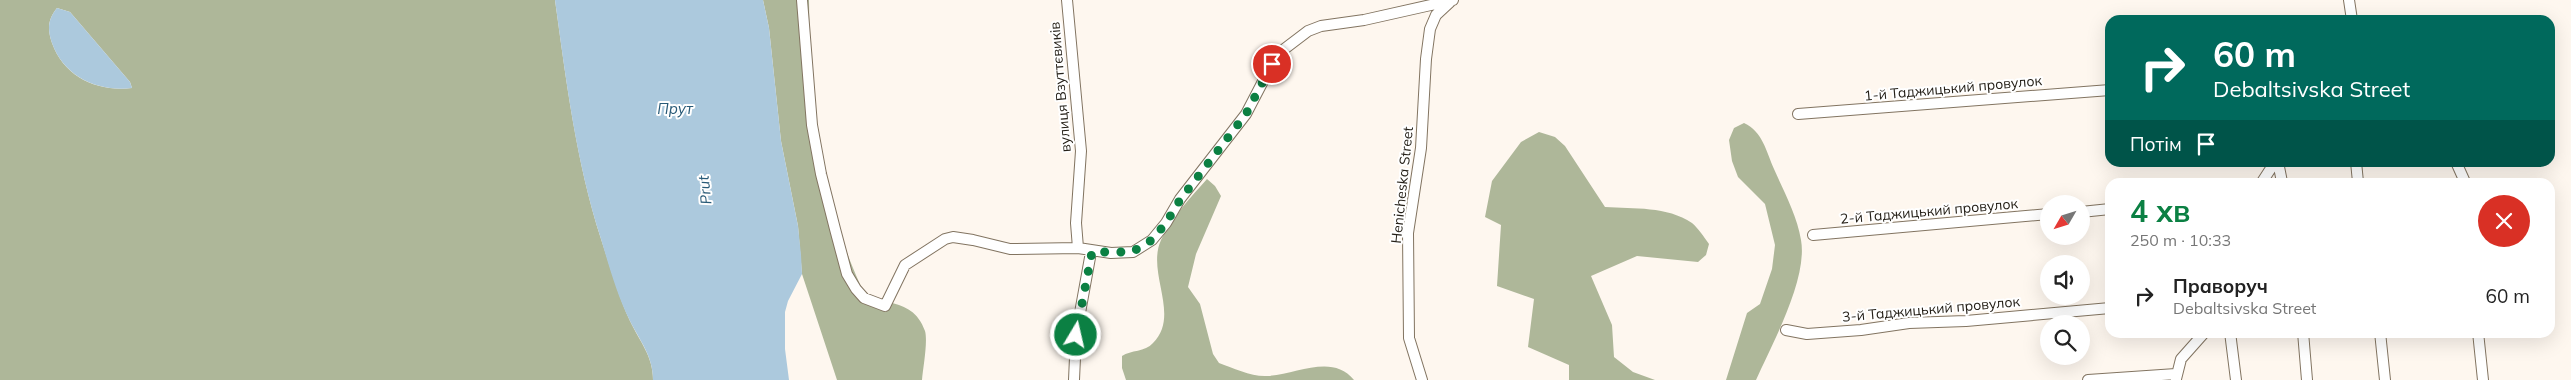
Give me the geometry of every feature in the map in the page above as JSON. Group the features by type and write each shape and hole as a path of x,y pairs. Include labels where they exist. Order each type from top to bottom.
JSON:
{"street":[{"path":"802,0 812,125 821,174 847,274 864,298 885,306 905,265 945,239 953,237 1010,249 1078,248 1092,252 1132,252 1152,240 1166,223 1180,200 1246,114 1272,64 1283,50 1308,31 1321,26 1364,20 1453,0"},
{"name":"вулиця Взуттєвиків","path":"1067,0 1081,151 1076,222 1078,248"},
{"name":"Henicheska Street","path":"1422,380 1409,338 1408,233 1421,148 1426,59 1430,29 1436,15 1453,0"},
{"path":"2349,0 2351,15"},
{"name":"1-й Таджицький провулок","path":"1798,114 2105,90"},
{"path":"2265,178 2272,167"},
{"path":"2090,211 2105,210"},
{"name":"2-й Таджицький провулок","path":"1812,235 2040,215"},
{"path":"1074,380 1076,335 1092,252"},
{"name":"3-й Таджицький провулок","path":"1786,330 1795,334 1807,334 1861,330 1909,323 1966,321 2105,308"},
{"path":"2088,380 2176,377 2181,359 2200,338"},
{"path":"2231,338 2236,380"},
{"path":"2303,338 2308,380"},
{"path":"2381,338 2385,380"},
{"path":"2479,338 2483,380"}],"green space":[{"path":"0,0 555,0 578,150 592,210 622,301 651,364 653,380 0,380","holes":["57,8 70,12 130,82 132,88 119,89 94,84 83,80 65,65 57,55 52,43 49,24"]},
{"path":"763,0 809,0 810,83 813,116 818,151 832,209 852,265 865,291 882,300 902,306 919,319 926,335 922,380 837,380 802,274 798,226 781,141 769,28"},
{"path":"1744,123 1756,131 1760,137 1790,204 1801,240 1802,256 1794,292 1787,311 1756,380 1726,380 1747,313 1760,304 1772,269 1775,245 1765,204 1738,177 1732,161 1729,140 1734,128"},
{"path":"1539,132 1555,137 1565,146 1605,207 1650,209 1672,214 1692,223 1709,244 1706,255 1698,262 1637,256 1591,276 1612,325 1614,357 1633,372 1655,380 1569,380 1569,365 1528,347 1534,299 1497,286 1501,225 1485,217 1492,181 1521,142"},
{"path":"1207,179 1215,186 1221,196 1196,254 1188,287 1200,304 1213,354 1219,363 1243,372 1261,376 1278,375 1313,368 1335,368 1345,372 1354,380 1126,380 1122,368 1122,356 1150,346 1161,332 1164,320 1164,307 1157,266 1157,253 1161,240 1188,200"}],"water":[{"name":"Прут","path":"555,0 763,0 769,28 781,141 798,226 801,255 802,274 788,301 785,312 785,349 789,380 653,380 651,363 617,291 592,210 578,151"},
{"path":"57,8 70,12 130,82 132,88 119,89 95,84 84,80 65,65 57,55 49,33 50,20"}],"route":[{"path":"1076,335 1092,252 1132,252 1142,248 1152,240 1166,223 1180,200 1236,129 1272,64"}],"water label":[{"name":"Prut","path":"705,190"}]}
